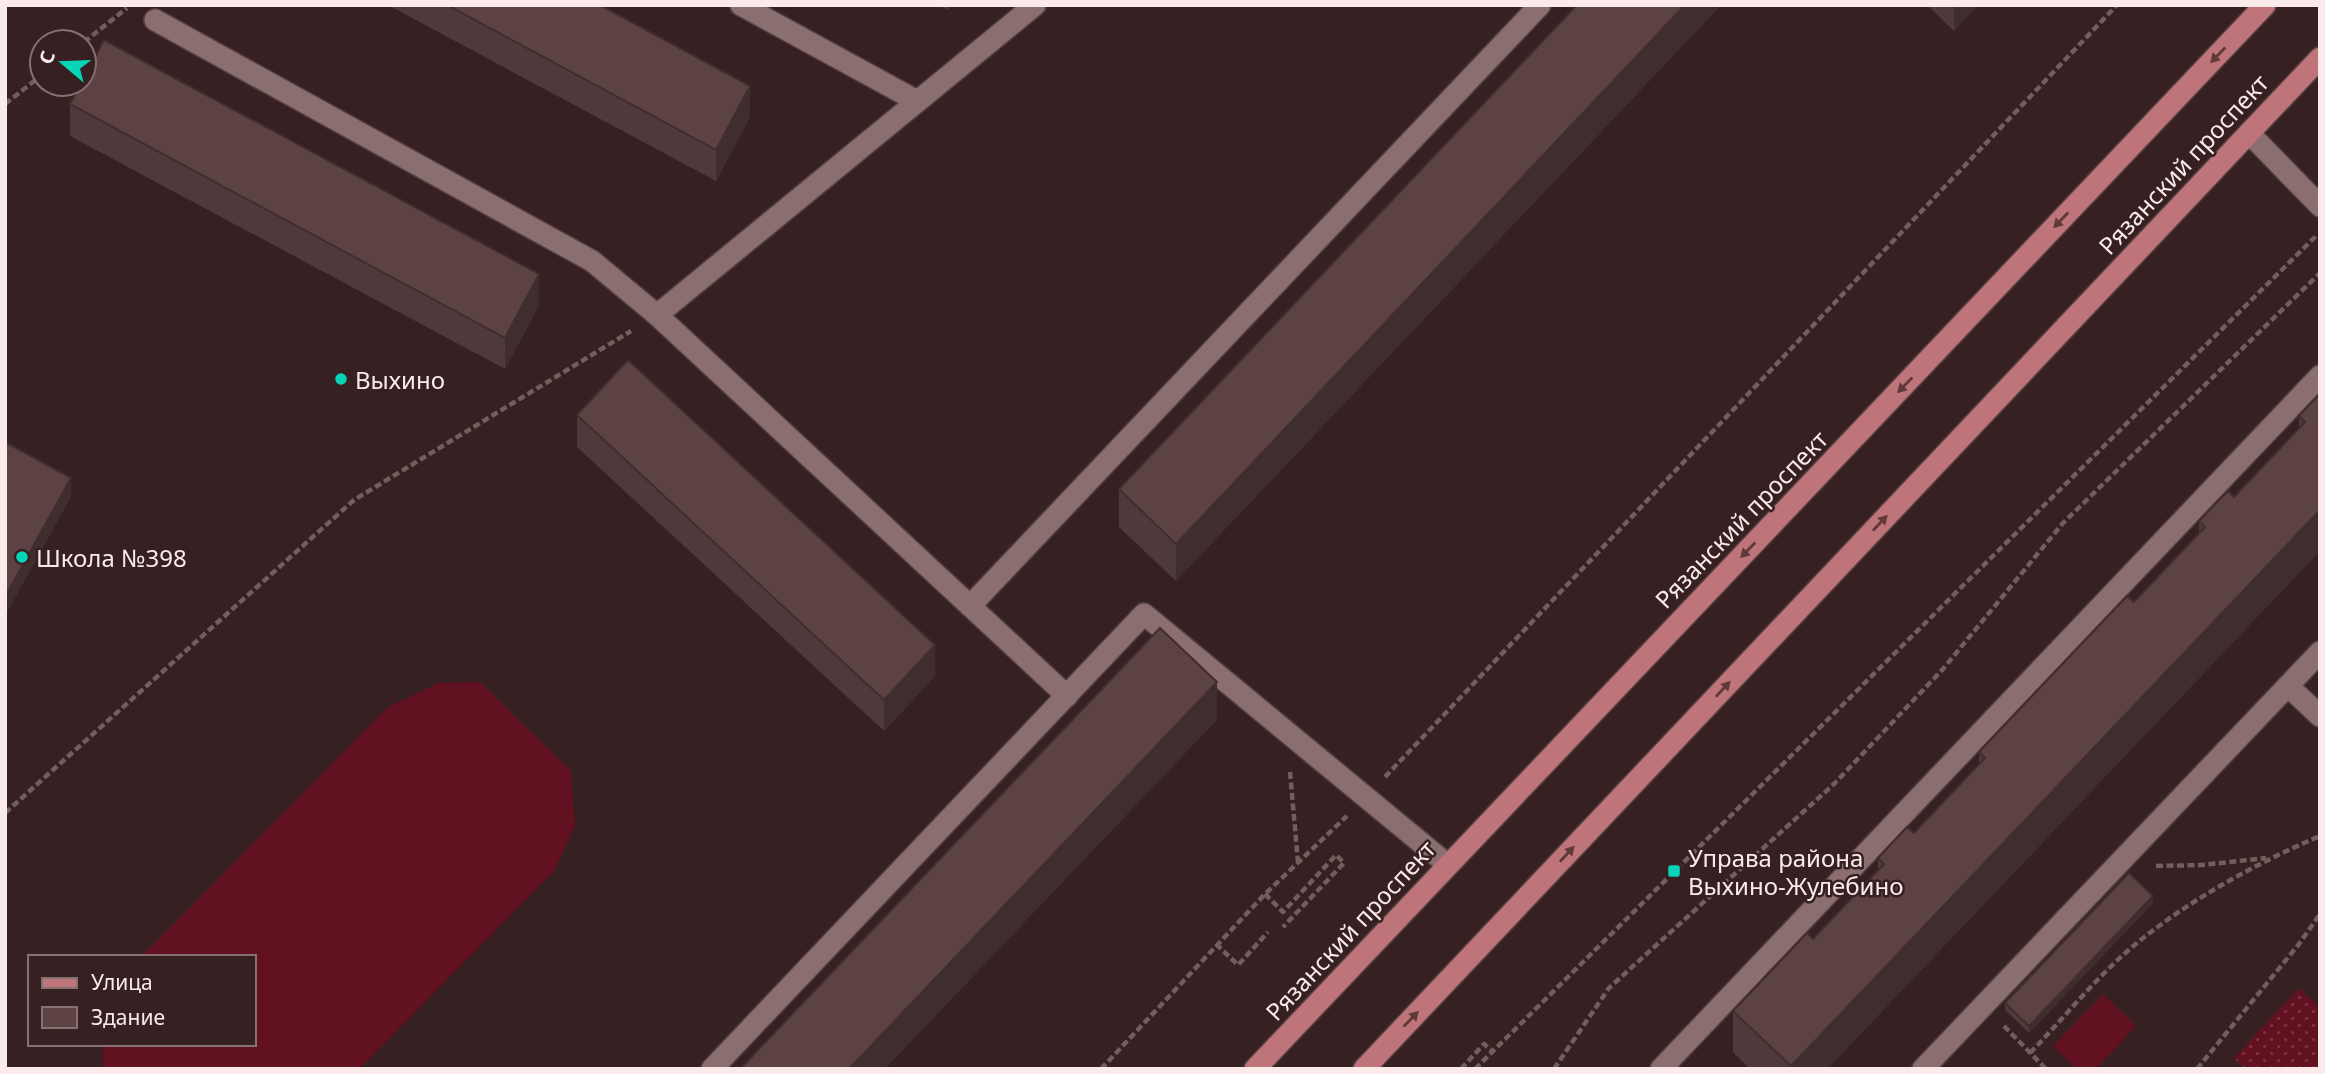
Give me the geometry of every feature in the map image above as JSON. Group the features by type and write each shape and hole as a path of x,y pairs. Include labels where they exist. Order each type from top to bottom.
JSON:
{"main road":[{"name":"Рязанский проспект","path":"1255,1069 2265,5"},
{"name":"Рязанский проспект","path":"1363,1069 2320,58"}],"lane":[{"path":"741,5 917,101"},
{"path":"657,315 1035,5"},
{"path":"970,606 1540,5"},
{"path":"155,20 592,261 657,315 1066,696"},
{"path":"2249,133 2320,206"},
{"path":"1661,1069 2320,376"},
{"path":"712,1069 1144,614 1448,865"},
{"path":"1923,1069 2320,652"},
{"path":"2288,685 2320,716"}],"path":[{"path":"98,31 131,5"},
{"path":"1101,1069 1216,944 1365,798 2117,5"},
{"path":"5,104 28,86"},
{"path":"1475,1069 2320,232"},
{"path":"1554,1069 1609,988 1834,784 1943,669 2063,523 2320,273"},
{"path":"5,813 354,500 657,315"},
{"path":"1286,732 1298,862"},
{"path":"2030,1053 2123,955 2189,905 2270,857 2320,836"},
{"path":"1265,894 1283,912 1336,855 1344,863 1283,927"},
{"path":"2115,866 2202,865 2270,857"},
{"path":"2197,1069 2299,944 2320,914"},
{"path":"1216,944 1238,965 1268,932"},
{"path":"1984,1005 2046,1069"},
{"path":"1461,1069 1484,1044 1492,1051"}],"shaded area":[{"path":"480,682 571,771 575,825 554,871 359,1069 103,1069 103,1046 256,1046 256,955 143,955 388,707 439,683"},
{"path":"2299,988 2320,1008 2320,1069 2245,1069 2234,1058"},
{"path":"2103,994 2136,1026 2096,1069 2077,1069 2053,1046"}],"building":[{"path":"447,5 600,5 750,86 716,150"},
{"path":"1577,5 1685,5 1176,544 1119,489"},
{"path":"104,40 539,274 505,338 70,104 73,98 98,98 98,51"},
{"path":"628,360 935,645 884,700 577,415"},
{"path":"2320,394 2320,510 1791,1066 1733,1011 1807,933 1813,939 1884,864 1878,858 1907,827 1914,833 1985,758 1979,752 2127,596 2134,602 2205,527 2199,521 2228,491 2234,497 2305,422 2299,416"},
{"name":"Школа №398","path":"5,442 71,478 5,597"},
{"path":"1160,628 1217,682 849,1069 740,1069"},
{"path":"2129,873 2153,896 2029,1026 2005,1003"}],"place":[{"name":"Выхино","path":"341,379"},
{"name":"Школа №398","path":"22,557"},
{"name":"Управа района Выхино-Жулебино","path":"1674,871"}]}
